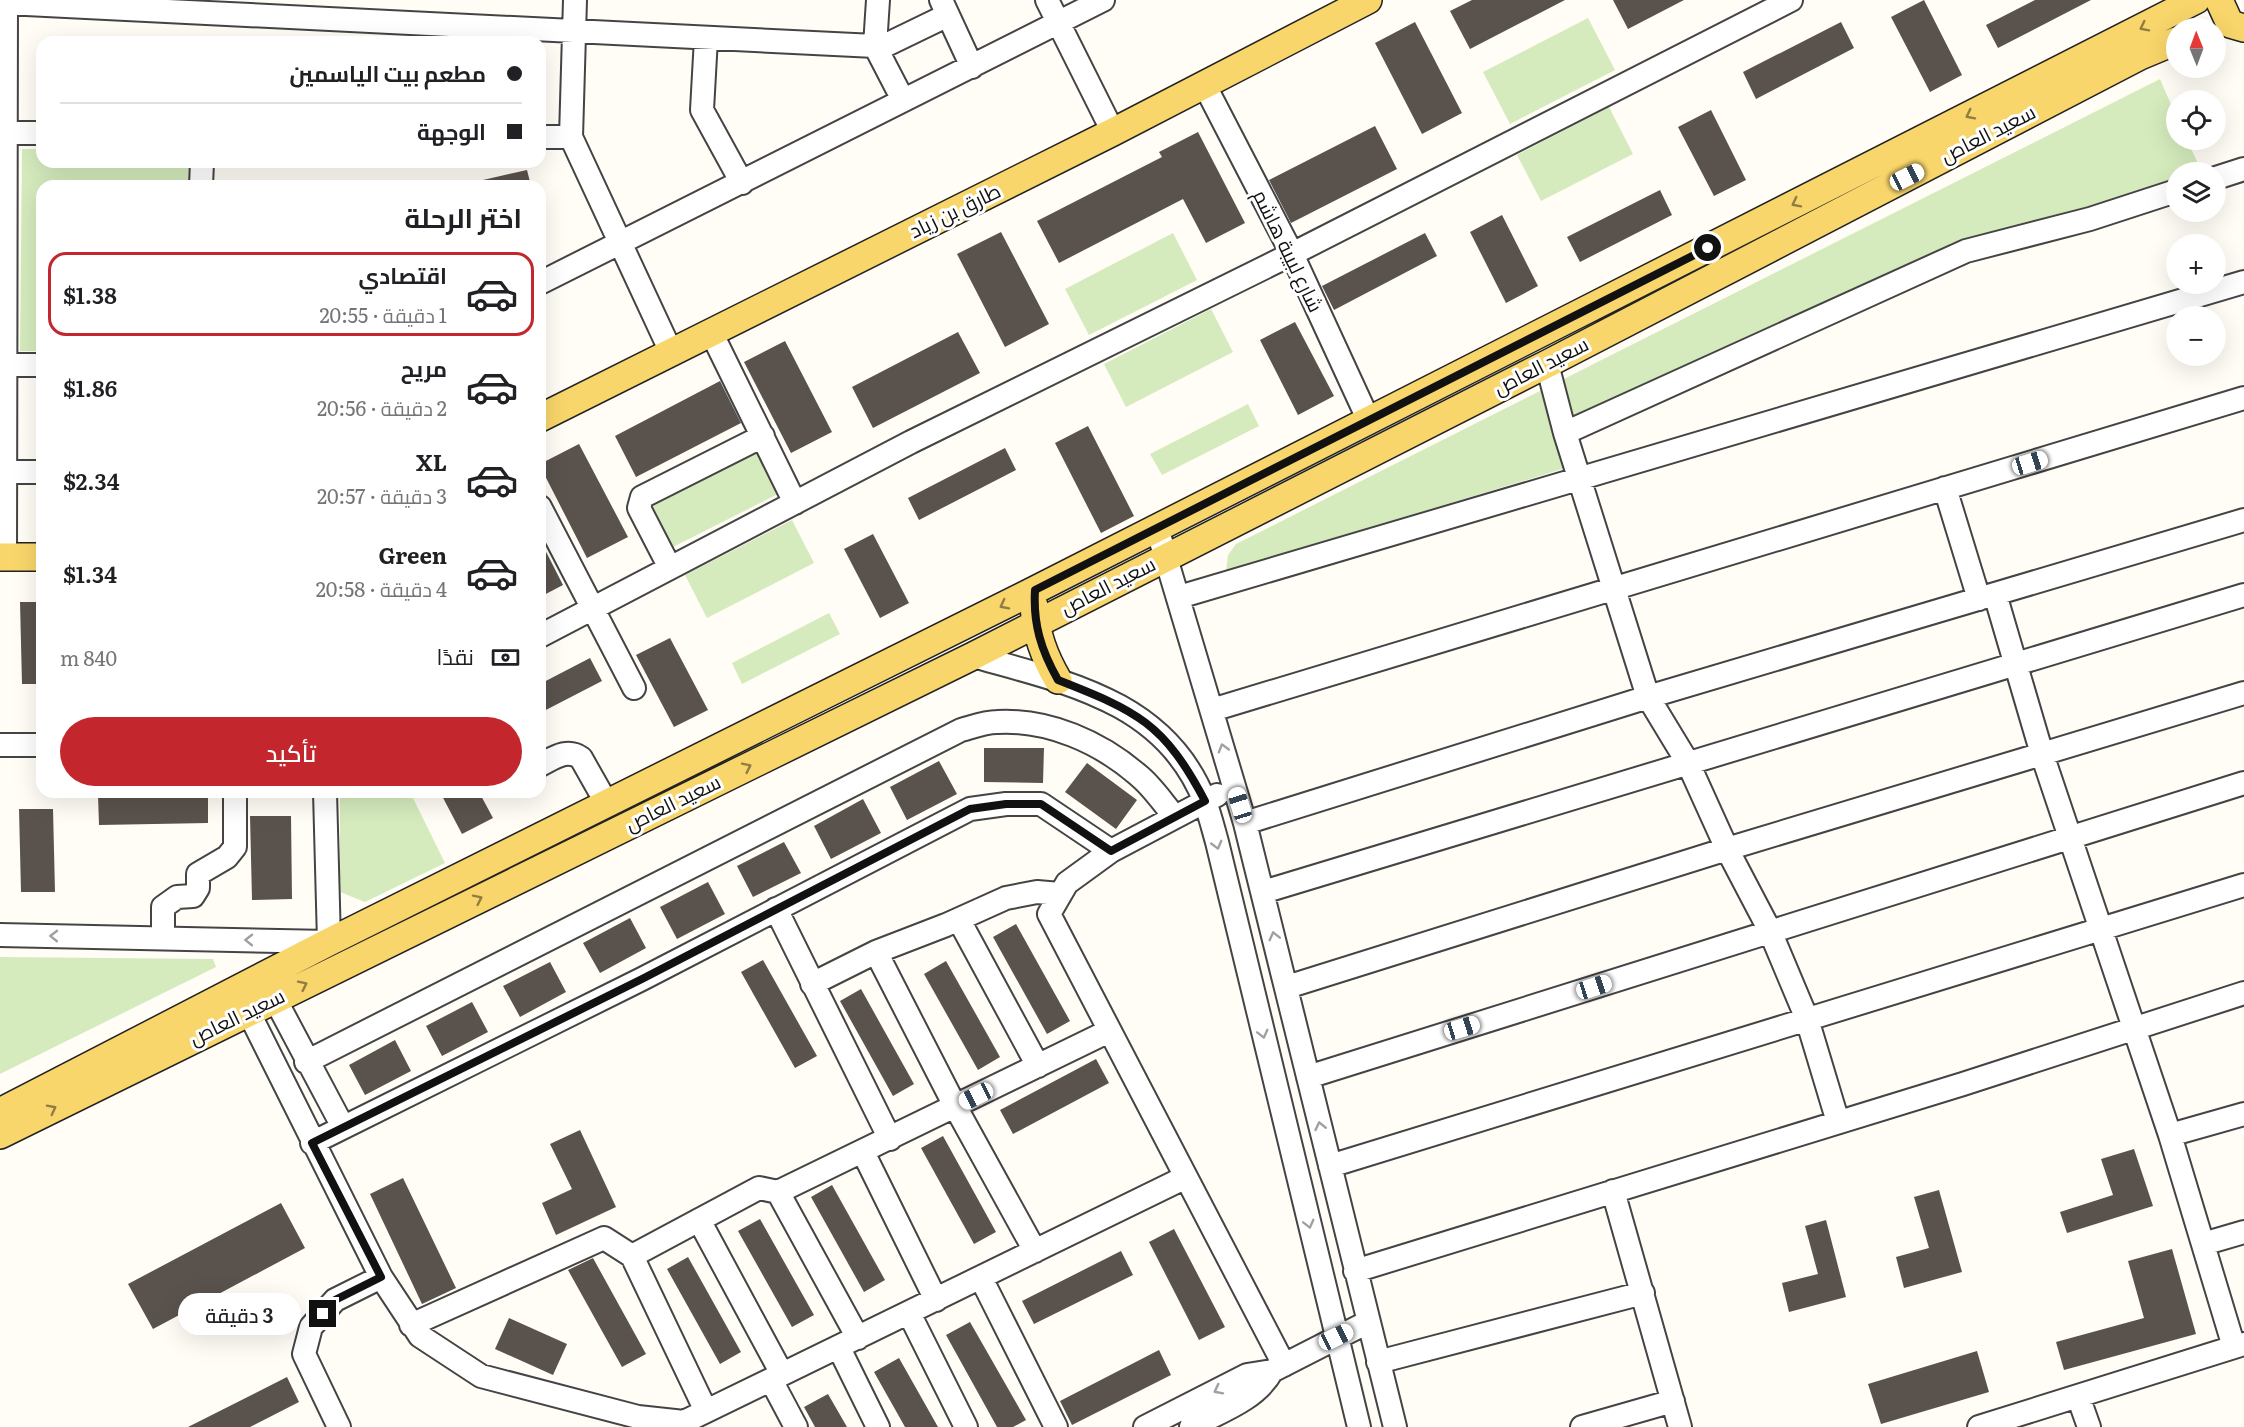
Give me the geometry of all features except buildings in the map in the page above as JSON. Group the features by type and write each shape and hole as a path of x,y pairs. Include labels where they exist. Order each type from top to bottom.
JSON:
{"main road":[{"name":"طارق بن زياد","path":"546,415 1113,132 1368,0"},
{"path":"0,1112 329,942 1035,590 2196,0"},
{"name":"سعيد العاص","path":"0,1135 973,656 1547,363 2140,56 2166,45"},
{"path":"3,557 36,556"},
{"path":"1035,590 1035,624 1046,660 1058,680"}],"street":[{"path":"575,0 571,137 671,352"},
{"path":"878,0 875,46 903,100"},
{"path":"1047,0 1113,132"},
{"path":"546,280 1103,0"},
{"path":"546,633 911,442 1292,254 1791,0"},
{"path":"3,557 6,472 3,410 6,366 3,304 3,28 6,2 308,10 574,32 875,46 884,46 944,8 972,67"},
{"path":"706,38 702,110 742,183"},
{"name":"شارع لبيبة هاشم","path":"1204,84 1292,254 1369,421"},
{"path":"4,133 36,133"},
{"path":"546,137 571,137"},
{"path":"2226,175 2244,169"},
{"path":"1565,433 1966,251 2090,219 2166,194"},
{"path":"1179,597 2244,282"},
{"path":"711,332 795,503"},
{"path":"1547,363 1565,433 1648,697 1688,763 1727,849 1770,931 1808,1019 1838,1122"},
{"path":"6,366 36,365"},
{"path":"1212,710 2244,399"},
{"path":"670,568 639,508 642,496 763,436"},
{"path":"6,472 36,472"},
{"path":"1945,488 2016,663 2069,838 2239,1346 1979,1427"},
{"path":"546,518 634,688"},
{"path":"1245,823 1648,697 2244,520"},
{"path":"1157,528 1245,823 1287,987 1354,1270 1395,1427"},
{"path":"1263,891 2244,595"},
{"path":"973,656 1058,680 1113,702 1141,717 1173,749 1187,767 1205,801 1220,853 1359,1427"},
{"path":"1287,987 1727,849 2244,693"},
{"path":"306,1062 961,730 996,722 1034,724 1075,735 1139,775 1175,816"},
{"path":"0,745 36,745"},
{"path":"546,762 562,754 574,753 581,758 607,804"},
{"path":"1308,1077 2244,783"},
{"path":"1235,787 1111,851 1067,883 1049,914 1186,1177 1278,1368"},
{"path":"163,938 163,907 177,897 193,896 198,888 198,874 227,857 235,847 235,798"},
{"path":"0,935 329,942 325,798"},
{"path":"312,1143 970,809 1006,804 1041,804 1111,851"},
{"path":"1330,1166 2244,885"},
{"path":"812,984 876,952 959,920 1006,897 1037,891 1060,894"},
{"path":"776,909 890,1139"},
{"path":"959,920 1038,1066"},
{"path":"876,952 955,1107 1035,1251"},
{"path":"1354,1270 1838,1122 2244,993"},
{"path":"275,999 306,1062 343,1128"},
{"path":"248,1011 381,1277 420,1336 481,1376 623,1420 638,1417 684,1422 1186,1177"},
{"path":"632,1256 759,1188 778,1192 1109,1031"},
{"path":"2170,1135 2244,1114"},
{"path":"863,1152 936,1300"},
{"path":"1613,1191 1680,1427"},
{"path":"778,1192 848,1343 878,1427"},
{"path":"699,1220 777,1377 796,1427"},
{"path":"2203,1244 2244,1232"},
{"path":"411,1325 604,1238 632,1256 706,1411"},
{"path":"339,1427 304,1354 310,1327 335,1300 381,1277"},
{"path":"981,1278 1056,1427"},
{"path":"1378,1362 1643,1293"},
{"path":"909,1313 966,1427"},
{"path":"1145,1427 1247,1375 1278,1368 1368,1322"},
{"path":"1191,1427 1255,1393 1278,1368"},
{"path":"2078,1396 2089,1427"},
{"path":"1582,1427 1673,1401"}],"green space":[{"path":"1588,18 1615,70 1510,124 1483,72"},
{"path":"2160,79 2166,93 2166,150 2192,150 2197,162 2166,162 2166,183 1961,244 1557,432 1569,467 1226,571 1228,555 1236,544"},
{"path":"1609,107 1633,154 1541,201 1517,155"},
{"path":"22,149 36,149 36,168 191,168 190,180 36,180 36,351 20,351"},
{"path":"1173,233 1197,280 1089,335 1065,289"},
{"path":"1211,309 1233,352 1126,407 1104,364"},
{"path":"1248,404 1259,426 1162,475 1150,454"},
{"path":"758,449 780,493 669,549 648,504"},
{"path":"792,520 814,563 707,618 685,575"},
{"path":"829,613 840,634 742,684 732,663"},
{"path":"340,798 413,798 445,863 365,902 340,892"},
{"path":"0,957 213,959 216,967 0,1074"}],"route":[{"path":"323,1314 335,1300 381,1277 312,1143 642,979 970,809 1006,804 1041,804 1111,851 1205,801 1177,753 1141,717 1113,702 1058,680 1039,642 1035,624 1035,590 1708,248"}]}
